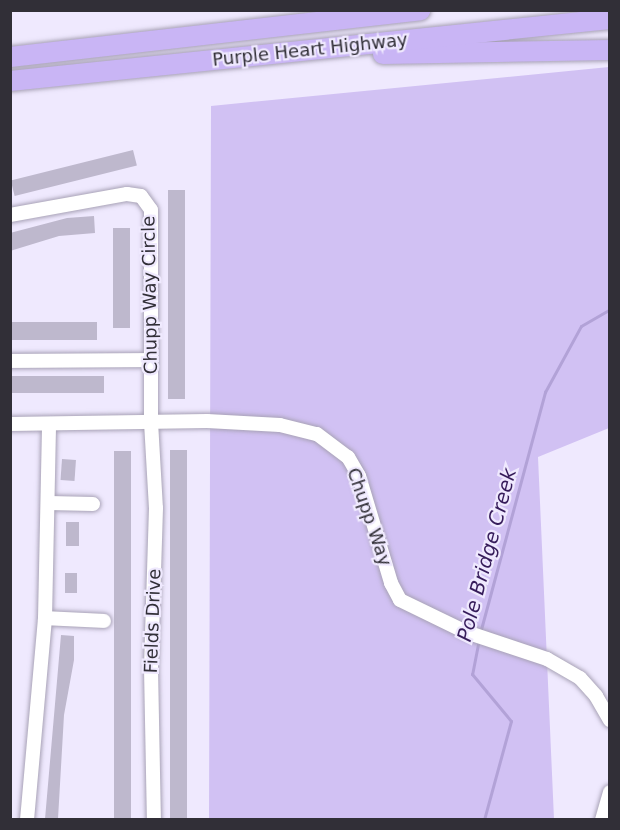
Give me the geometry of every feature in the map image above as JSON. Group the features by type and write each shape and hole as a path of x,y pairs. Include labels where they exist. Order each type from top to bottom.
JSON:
{"highway":[{"path":"374,15 406,10"},
{"name":"Purple Heart Highway","path":"10,57 420,10"},
{"name":"Purple Heart Highway","path":"10,81 609,19"},
{"path":"260,55 609,50"}],"street":[{"name":"Chupp Way Circle","path":"10,215 127,194 141,196 151,210 151,422"},
{"path":"10,361 151,360"},
{"name":"Chupp Way","path":"10,424 151,422 280,425 317,434 348,457 359,476 391,583 400,600 466,632 547,659 580,678 596,696 609,720"},
{"name":"Fields Drive","path":"151,422 156,508 151,668 154,819"},
{"path":"27,819 45,618 49,424"},
{"path":"49,503 93,504"},
{"path":"45,618 104,621"},
{"path":"602,819 609,792"}],"shaded area":[{"path":"609,67 609,428 538,457 554,819 209,820 211,106"}],"building":[{"path":"133,150 137,166 15,196 11,180"},
{"path":"168,190 185,190 185,399 168,399"},
{"path":"94,216 95,233 59,236 10,251 10,233 67,218"},
{"path":"113,228 130,228 130,328 113,328"},
{"path":"10,322 97,322 97,340 10,340"},
{"path":"10,376 104,376 104,393 10,393"},
{"path":"170,450 187,450 187,819 170,819"},
{"path":"114,451 131,451 131,819 114,819"},
{"path":"62,459 76,460 75,481 61,480"},
{"path":"66,522 79,522 79,546 66,546"},
{"path":"65,573 77,573 77,593 65,593"},
{"path":"61,635 74,636 74,660 64,715 58,819 45,819"}],"waterway":[{"name":"Pole Bridge Creek","path":"480,633 545,392 581,326 610,309"},
{"name":"Pole Bridge Creek","path":"479,639 472,674 511,721 484,820"}]}
